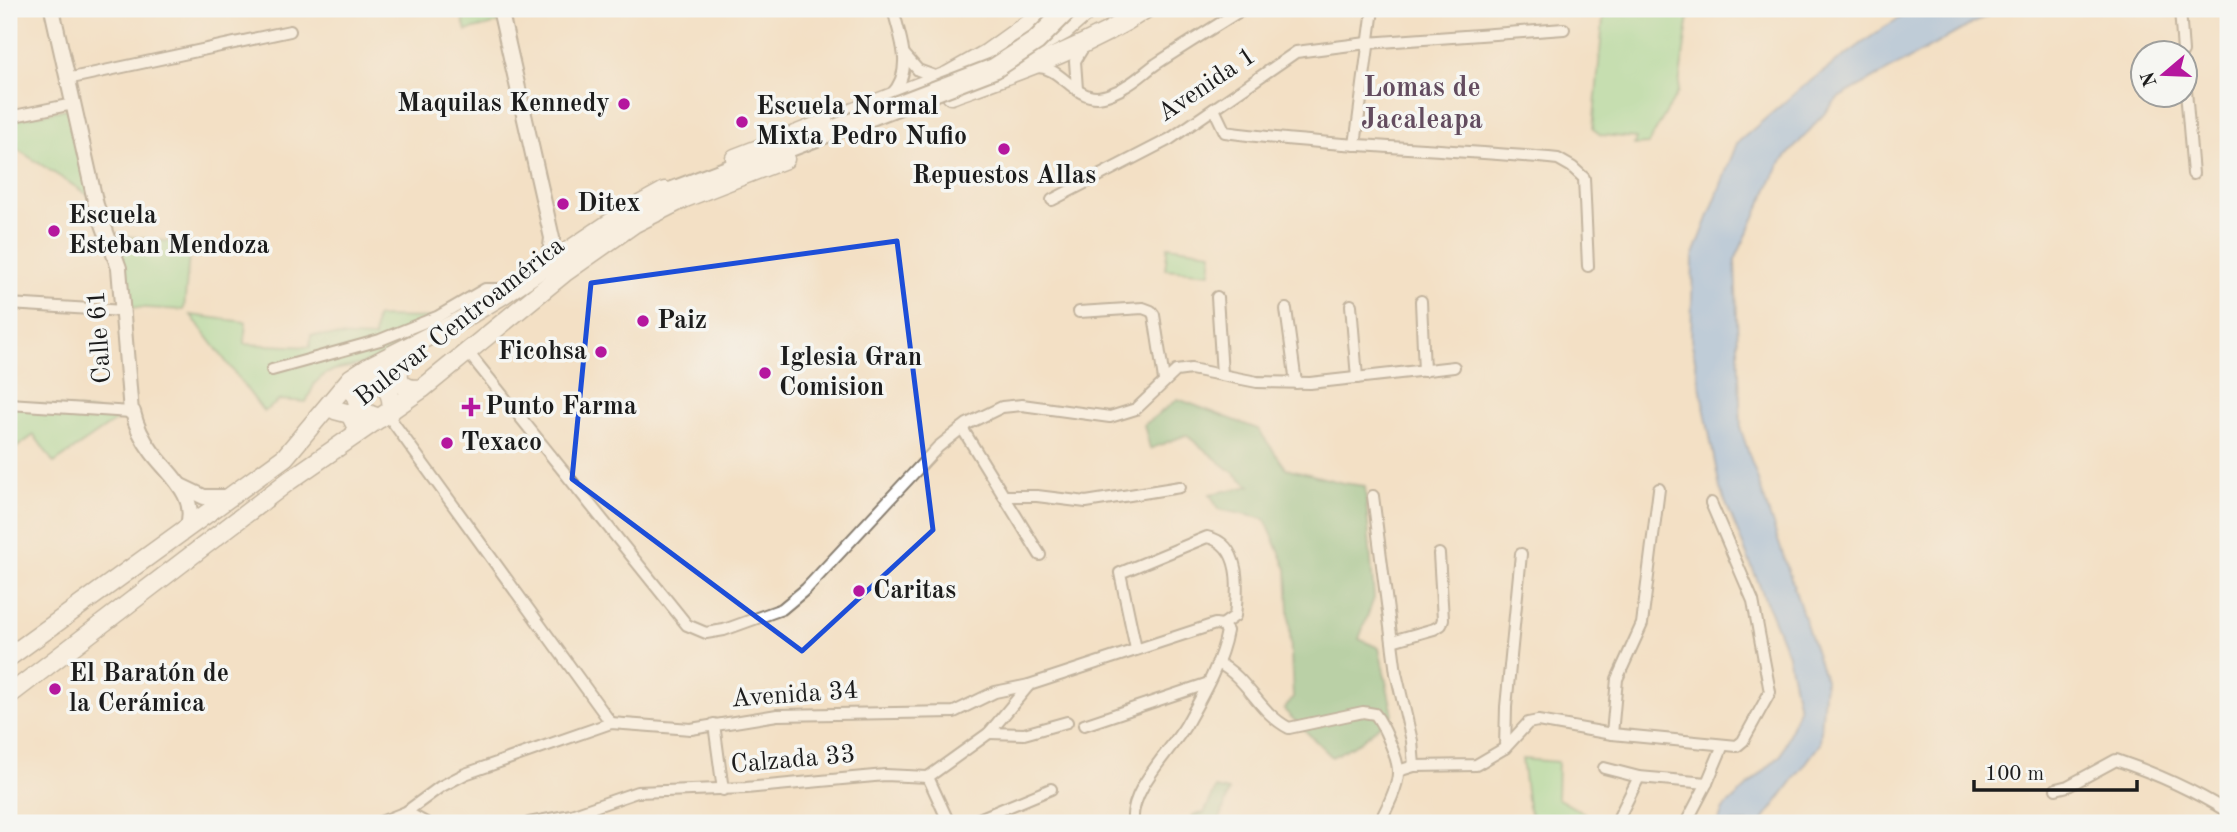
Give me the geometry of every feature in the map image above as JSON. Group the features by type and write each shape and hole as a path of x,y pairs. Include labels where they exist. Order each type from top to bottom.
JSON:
{"highway":[{"path":"653,198 995,68 1036,41 1068,9"}],"main road":[{"name":"Bulevar Centroamérica","path":"9,657 285,457 351,378 368,367 461,320 633,207 687,178 944,77 986,54 1049,9"},
{"path":"944,77 977,68 1043,43 1074,23 1089,9"},
{"name":"Bulevar Centroamérica","path":"9,695 290,481 423,388 564,273 635,223 707,189 1085,44 1146,9"},
{"path":"285,457 305,444 361,385 506,300 559,256"},
{"path":"408,358 400,365 398,376 403,386 413,390 423,388"},
{"path":"377,381 390,393 393,401 387,414 365,412 355,398 361,385 377,381"},
{"path":"335,410 343,411 355,420 355,435"}],"street":[{"name":"Calle 61","path":"52,9 96,205 119,268 131,412 142,438 180,485 190,506 191,518 187,528"},
{"path":"500,9 552,238 559,256"},
{"path":"890,97 901,81 905,62 893,9"},
{"path":"1022,68 1042,67 1094,97 1125,87 1243,9"},
{"path":"1355,145 1373,9"},
{"path":"2180,9 2182,38"},
{"name":"Avenida 1","path":"1052,200 1170,139 1296,52 1367,43 1563,29"},
{"path":"67,79 290,31"},
{"path":"1077,89 1075,61 1085,44"},
{"path":"904,52 918,70 944,77"},
{"path":"9,117 73,104"},
{"path":"2188,108 2193,174"},
{"path":"1214,109 1225,132 1287,141 1432,148 1558,159 1584,178 1588,265"},
{"path":"552,238 559,256"},
{"path":"272,370 380,340 437,317 485,289 511,289"},
{"path":"1217,297 1222,373"},
{"path":"1421,301 1424,371"},
{"path":"9,304 124,311"},
{"path":"1351,305 1357,378"},
{"path":"1079,312 1143,308 1151,311 1154,315 1164,380"},
{"path":"1286,309 1296,383"},
{"path":"467,351 687,625 706,633 754,621 782,609 806,589 938,447 962,428 1002,407 1022,405 1110,418 1136,409 1176,371 1191,369 1222,373 1256,382 1296,383 1454,367"},
{"path":"9,404 131,412"},
{"path":"387,414 611,723"},
{"path":"962,428 1040,555"},
{"path":"180,485 204,496 230,497"},
{"path":"1004,496 1037,496 1086,502 1180,486"},
{"path":"1612,734 1617,679 1642,624 1659,489"},
{"path":"1373,496 1396,673 1412,741 1414,766"},
{"path":"1398,771 1414,766 1476,765 1505,748 1528,723 1538,721 1612,734 1723,745 1737,746 1743,741 1770,692 1753,601 1711,503"},
{"path":"1133,823 1131,812 1150,775 1185,726 1218,663 1227,631 1222,625 1235,616 1239,585 1237,576 1229,553 1217,539 1207,537 1120,573 1136,649"},
{"path":"1392,640 1441,625 1443,620 1439,554"},
{"path":"1505,748 1506,707 1521,554"},
{"name":"Avenida 34","path":"378,823 406,811 440,787 465,774 611,723 691,729 777,715 954,712 995,692 1029,685 1215,624 1222,625"},
{"path":"1218,663 1230,669 1276,721 1289,728 1363,712 1375,714 1383,724 1398,771 1390,801 1378,823"},
{"path":"1084,725 1206,684"},
{"path":"949,823 928,777 989,733 1029,685"},
{"path":"989,733 1024,734 1067,722"},
{"path":"714,724 723,790"},
{"path":"1686,823 1723,745"},
{"path":"2056,789 2068,786 2116,760 2152,772 2228,811"},
{"path":"1604,768 1639,777 1707,783"},
{"name":"Calzada 33","path":"529,823 571,815 637,792 723,790 885,775 928,777"},
{"path":"1616,823 1639,777"},
{"path":"969,823 1051,789"},
{"path":"406,811 410,823"},
{"path":"406,811 426,823"}],"highlighted area":[{"path":"897,241 933,530 802,651 572,479 591,283"}],"green space":[{"path":"460,9 493,9 498,23 466,31"},
{"path":"1604,9 1690,9 1678,92 1648,144 1634,145 1636,138 1601,135 1593,129"},
{"path":"70,108 90,196 9,144 9,121"},
{"path":"114,235 190,244 184,310 129,307"},
{"path":"1168,246 1212,252 1210,273 1165,269"},
{"path":"191,315 246,322 244,344 310,347 311,335 374,338 376,317 436,318 435,332 364,364 334,370 324,375 315,383 306,402 280,400 264,412"},
{"path":"1178,399 1258,429 1286,468 1365,486 1374,598 1359,639 1379,648 1393,714 1360,742 1332,757 1284,710 1293,697 1287,569 1265,519 1218,509 1210,494 1250,486 1186,435 1150,449 1144,425"},
{"path":"9,401 124,415 54,463 34,435 9,453"},
{"path":"1522,759 1558,762 1557,798 1585,814 1582,823 1536,823 1528,807"},
{"path":"1216,788 1229,791 1219,823 1190,823 1193,815 1204,813"}],"water":[{"path":"1915,9 1999,9 1838,98 1779,165 1735,260 1741,430 1825,680 1820,744 1761,823 1718,823 1723,809 1781,755 1799,708 1788,655 1720,489 1691,339 1693,257 1737,143 1801,88 1883,28"}],"place":[{"name":"Maquilas Kennedy","path":"624,104"},
{"name":"Escuela Normal Mixta Pedro Nufio","path":"742,122"},
{"name":"Repuestos Allas","path":"1004,149"},
{"name":"Ditex","path":"563,204"},
{"name":"Escuela Esteban Mendoza","path":"54,231"},
{"name":"Paiz","path":"643,321"},
{"name":"Ficohsa","path":"601,352"},
{"name":"Iglesia Gran Comision","path":"765,373"},
{"name":"Punto Farma","path":"471,407"},
{"name":"Texaco","path":"447,443"},
{"name":"Caritas","path":"859,591"},
{"name":"El Baratón de la Cerámica","path":"55,689"}],"district":[{"name":"Lomas de Jacaleapa","path":"1422,105"}]}
